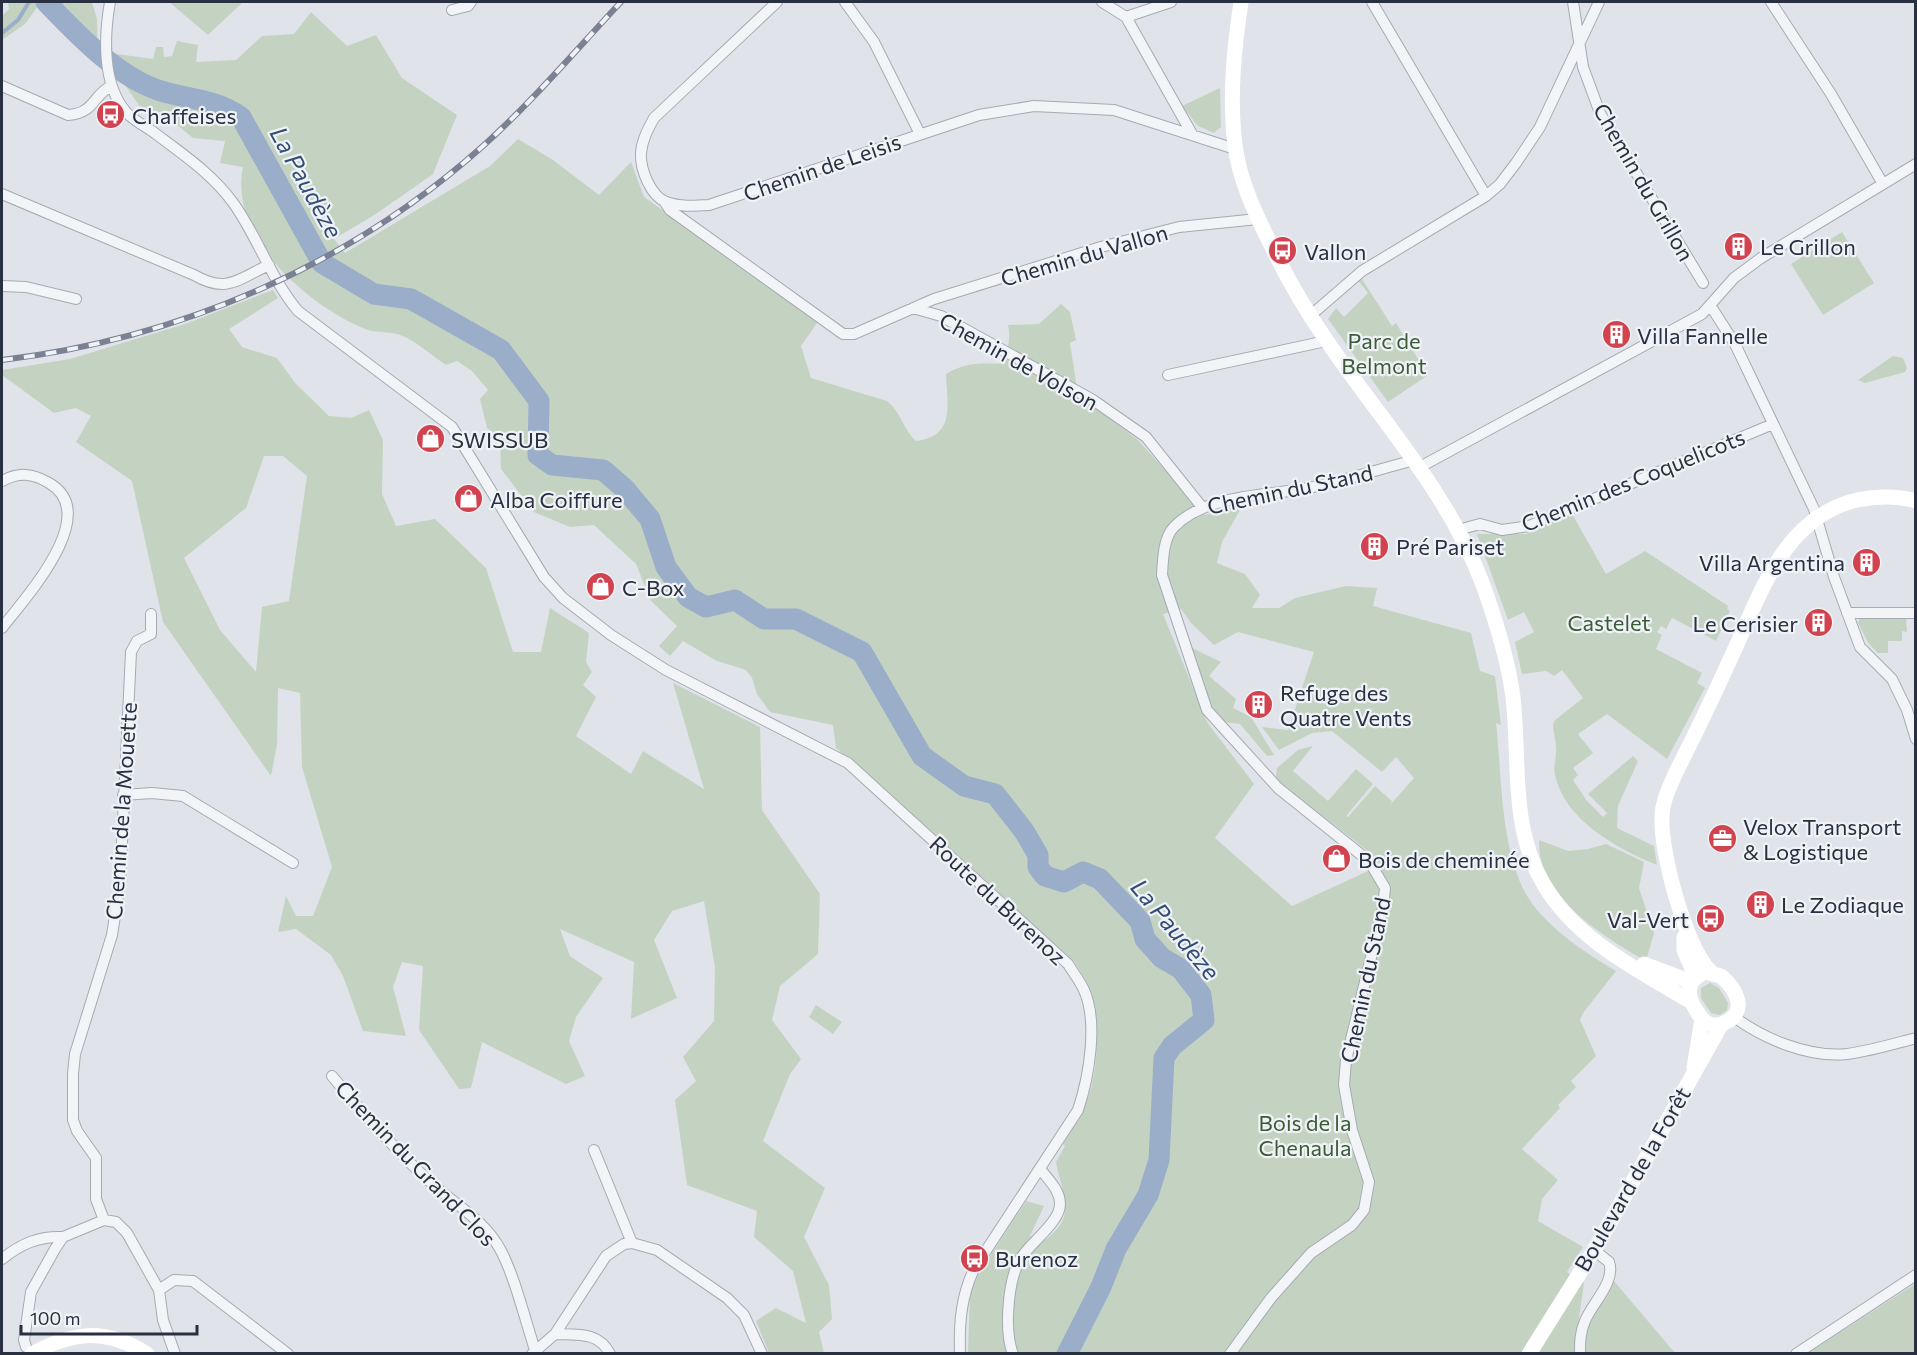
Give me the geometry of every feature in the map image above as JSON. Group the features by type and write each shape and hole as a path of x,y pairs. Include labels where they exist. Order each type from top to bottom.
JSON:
{"street":[{"path":"2,86 68,115 80,114 91,107 110,81 106,34 110,2"},
{"path":"452,10 468,6 471,2"},
{"path":"664,201 651,188 640,155 645,135 654,118 777,2"},
{"path":"845,2 874,42 920,134"},
{"path":"1102,2 1126,17 1192,134"},
{"path":"1126,17 1171,2"},
{"path":"1241,2 1232,74 1235,148 1258,219 1310,316 1326,341 1418,464 1458,530 1474,562 1507,663 1515,726 1520,811 1531,859 1563,914 1588,936 1690,1000"},
{"path":"1372,2 1486,196"},
{"name":"Chemin du Grillon","path":"1573,2 1578,46 1600,113 1703,283"},
{"path":"1310,316 1362,271 1486,196 1500,184 1530,145 1599,2"},
{"path":"1771,2 1831,94 1883,184"},
{"name":"Route du Burenoz","path":"110,81 126,112 198,166 234,204 285,296 298,311 452,426 544,577 563,598 611,635 666,670 848,763 1068,964 1084,990 1090,1022 1086,1088 1078,1110 974,1269 965,1289 960,1310 960,1353"},
{"name":"Chemin de Leisis","path":"664,201 687,207 709,205 979,115 1015,108 1054,105 1114,110 1235,148"},
{"name":"Chemin du Stand","path":"1230,1353 1271,1298 1311,1253 1352,1225 1364,1210 1369,1182 1352,1130 1344,1085 1346,1060 1383,908 1385,888 1369,861 1278,788 1207,710 1162,575 1164,553 1172,529 1202,507 1277,491 1307,488 1418,464 1702,314 1734,278 1761,258 1916,164"},
{"path":"2,194 194,275 211,285 232,283 269,266"},
{"name":"Chemin de Volson","path":"664,201 670,210 843,334 854,334 913,308 941,316 1093,400 1146,437 1202,507"},
{"name":"Chemin du Vallon","path":"913,308 1101,247 1179,227 1258,219"},
{"path":"2,286 26,287 76,299"},
{"path":"1710,305 1735,344 1816,518 1860,647 1892,679 1907,710 1916,739"},
{"path":"1168,375 1326,341"},
{"name":"Chemin des Coquelicots","path":"1458,530 1480,524 1502,530 1529,526 1773,424"},
{"path":"2,481 15,474 27,474 42,479 59,489 68,507 67,527 60,546 2,628"},
{"path":"1916,501 1899,497 1873,497 1845,503 1816,518 1796,535 1778,560 1664,803 1663,835 1684,922 1703,964 1699,977 1688,992 1690,1000 1702,1019 1709,1024 1727,1021 1751,1028 1787,1044 1825,1053 1845,1054 1916,1038"},
{"path":"1847,613 1916,613"},
{"name":"Chemin de la Mouette","path":"104,1220 96,1199 96,1158 77,1131 73,1120 73,1074 75,1054 112,935 120,884 131,652 137,641 151,634 151,614"},
{"path":"123,795 152,793 183,796 293,863"},
{"path":"1662,971 1677,963 1684,950 1684,922"},
{"path":"1684,950 1699,977"},
{"path":"1623,959 1662,971 1699,977 1721,976 1731,986 1738,1003 1727,1021"},
{"name":"Boulevard de la Forêt","path":"1694,1068 1702,1019"},
{"name":"Boulevard de la Forêt","path":"1529,1353 1594,1250 1694,1068 1727,1021"},
{"name":"Chemin du Grand Clos","path":"332,1076 368,1119 427,1179 451,1201 471,1212 486,1229 501,1250 534,1353"},
{"path":"594,1150 632,1243"},
{"path":"1013,1353 1008,1327 1018,1262 1054,1221 1060,1205 1056,1189 1040,1168"},
{"path":"2,1259 29,1241 45,1236 63,1237 104,1220 116,1222 127,1233 159,1290 163,1320 176,1353"},
{"path":"63,1237 31,1292 24,1340 29,1350 61,1346 85,1335 111,1338 147,1353"},
{"path":"534,1353 555,1334 606,1256 624,1244 632,1243 657,1250 728,1298 744,1315 762,1353"},
{"path":"1581,1353 1581,1330 1611,1274 1609,1262 1594,1250"},
{"path":"1796,1353 1916,1275"},
{"path":"159,1290 174,1280 186,1279 202,1285 288,1353"},
{"path":"555,1334 584,1334 597,1339 610,1353"}],"green space":[{"path":"8,2 92,2 97,19 98,53 94,57 38,6 25,24 2,40 2,16 9,9"},
{"path":"169,2 243,2 208,35"},
{"name":"Bois de la Chenaula","path":"311,12 347,46 376,35 402,78 457,115 433,174 376,214 334,239 345,253 490,166 518,139 553,160 599,195 631,162 644,197 819,320 801,346 811,378 887,401 896,410 916,441 938,433 943,426 947,408 946,374 972,365 999,364 1008,346 1008,325 1039,324 1061,304 1070,312 1076,340 1070,343 1078,395 1138,440 1205,515 1244,503 1222,542 1217,563 1245,574 1260,595 1252,608 1279,608 1295,598 1346,586 1377,588 1373,606 1471,633 1480,671 1495,676 1501,725 1496,723 1504,816 1513,862 1521,884 1531,902 1559,932 1616,971 1580,1020 1596,1056 1571,1081 1576,1087 1558,1105 1560,1108 1522,1149 1558,1180 1542,1199 1538,1221 1583,1247 1567,1272 1584,1283 1574,1353 968,1353 970,1294 978,1275 1026,1201 1044,1206 1030,1236 1041,1243 1053,1233 1064,1215 1064,1197 1056,1162 1065,1146 1063,1144 1084,1108 1092,1085 1096,1056 1096,1014 1093,996 1086,981 1074,961 836,748 833,725 770,712 757,694 752,678 746,670 717,661 683,641 670,656 659,646 677,626 651,601 636,564 594,525 570,527 534,512 501,469 500,438 487,428 480,399 488,390 472,371 457,361 446,365 406,337 368,330 345,319 321,305 298,287 277,266 260,243 248,218 242,193 243,167 220,163 225,141 193,138 176,124 140,107 121,79 117,54 153,59 156,47 163,47 164,57 172,56 177,41 198,45 196,62 236,60 262,36 294,34","holes":["1181,609 1191,623 1214,645 1238,632 1314,652 1288,730 1262,727 1279,750 1312,733 1332,731 1382,772 1396,757 1414,778 1390,805 1392,801 1375,786 1348,817 1346,816 1373,784 1356,769 1328,801 1293,771 1313,746 1298,750 1277,768 1276,777 1280,783 1364,848 1381,865 1292,906 1215,838 1254,784 1207,722 1163,614"]},
{"path":"1220,88 1221,127 1214,133 1198,126 1182,106"},
{"path":"1842,232 1874,283 1823,315 1791,264"},
{"name":"Parc de Belmont","path":"1360,276 1392,326 1396,323 1428,375 1388,402 1328,319 1336,308 1344,317 1368,293 1357,279"},
{"path":"273,290 278,298 229,329 242,347 277,358 295,383 329,416 351,418 369,410 383,440 382,494 396,526 435,519 486,568 513,652 541,652 550,608 589,633 586,662 592,672 583,685 596,697 576,736 631,774 643,751 704,789 673,683 760,727 762,810 820,894 818,954 780,986 772,1020 801,1059 790,1074 763,1141 825,1188 804,1237 829,1285 832,1319 819,1332 824,1353 769,1353 756,1321 776,1308 806,1323 793,1271 754,1237 757,1211 687,1185 675,1100 696,1081 683,1057 714,1021 715,968 704,901 672,911 654,940 677,998 631,1019 634,962 560,929 570,956 603,978 576,1017 569,1041 585,1076 566,1084 482,1042 471,1088 459,1089 419,1030 423,966 402,962 393,987 406,1036 363,1031 343,976 331,955 296,929 278,932 286,896 296,916 313,916 332,867 302,767 300,693 278,688 277,744 271,776 163,622 132,481 76,442 91,416 76,408 54,413 2,375 2,370 70,359 185,324","holes":["264,456 283,456 307,476 289,601 262,607 256,672 220,630 184,558 246,508"]},
{"path":"1893,356 1903,358 1907,368 1905,372 1865,383 1858,380"},
{"name":"Castelet","path":"1572,514 1606,574 1645,551 1728,606 1727,609 1730,611 1716,641 1672,618 1666,629 1661,626 1657,632 1662,635 1656,649 1702,673 1697,683 1705,688 1667,759 1607,714 1578,734 1593,753 1573,768 1578,775 1573,780 1587,801 1603,817 1607,813 1588,794 1633,756 1638,761 1618,806 1617,828 1654,846 1657,865 1626,851 1595,831 1581,819 1561,791 1554,772 1556,749 1553,724 1583,698 1562,670 1554,676 1546,671 1522,674 1515,642 1534,632 1524,612 1508,620 1477,534 1526,534"},
{"path":"1906,617 1907,632 1902,631 1902,641 1888,641 1888,653 1878,653 1869,644 1858,623 1860,618"},
{"path":"1188,646 1221,662 1209,676 1236,699 1233,708 1251,717 1274,755 1267,756 1240,724 1224,722 1214,712"},
{"path":"1539,840 1568,851 1606,844 1644,862 1639,888 1654,933 1646,961 1593,927 1561,897 1549,880 1541,861"},
{"path":"1710,983 1719,988 1728,1003 1727,1010 1720,1015 1711,1013 1701,998 1701,988"},
{"path":"816,1005 842,1022 833,1034 809,1017"},
{"path":"1614,1281 1675,1353 1585,1354 1590,1323 1597,1307"},
{"path":"1915,1284 1915,1353 1808,1353"}],"waterway":[{"path":"2,33 18,20 29,2"},
{"name":"La Paudèze","path":"46,2 70,27 127,75 158,90 221,106 241,117 322,263 374,294 411,299 501,350 539,401 538,455 552,465 603,470 625,489 650,519 666,567 688,597 706,607 735,600 764,619 796,619 862,652 922,756 964,786 995,794 1024,831 1038,855 1038,867 1045,876 1064,882 1083,872 1100,879 1140,921 1145,939 1162,958 1181,969 1201,995 1204,1020 1172,1046 1164,1058 1159,1160 1148,1195 1116,1249 1101,1287 1067,1354"}],"railway":[{"path":"2,360 68,350 133,334 197,314 259,290 377,227 483,146 537,93 621,2"}],"place":[{"name":"Chaffeises","path":"111,115"},
{"name":"Le Grillon","path":"1739,246"},
{"name":"Vallon","path":"1283,251"},
{"name":"Villa Fannelle","path":"1616,335"},
{"name":"SWISSUB","path":"430,439"},
{"name":"Alba Coiffure","path":"469,499"},
{"name":"Pré Pariset","path":"1375,546"},
{"name":"Villa Argentina","path":"1866,562"},
{"name":"C-Box","path":"601,587"},
{"name":"Le Cerisier","path":"1819,623"},
{"name":"Refuge des Quatre Vents","path":"1259,705"},
{"name":"Velox Transport & Logistique","path":"1722,839"},
{"name":"Bois de cheminée","path":"1337,859"},
{"name":"Le Zodiaque","path":"1760,904"},
{"name":"Val-Vert","path":"1710,919"},
{"name":"Burenoz","path":"974,1258"}]}
